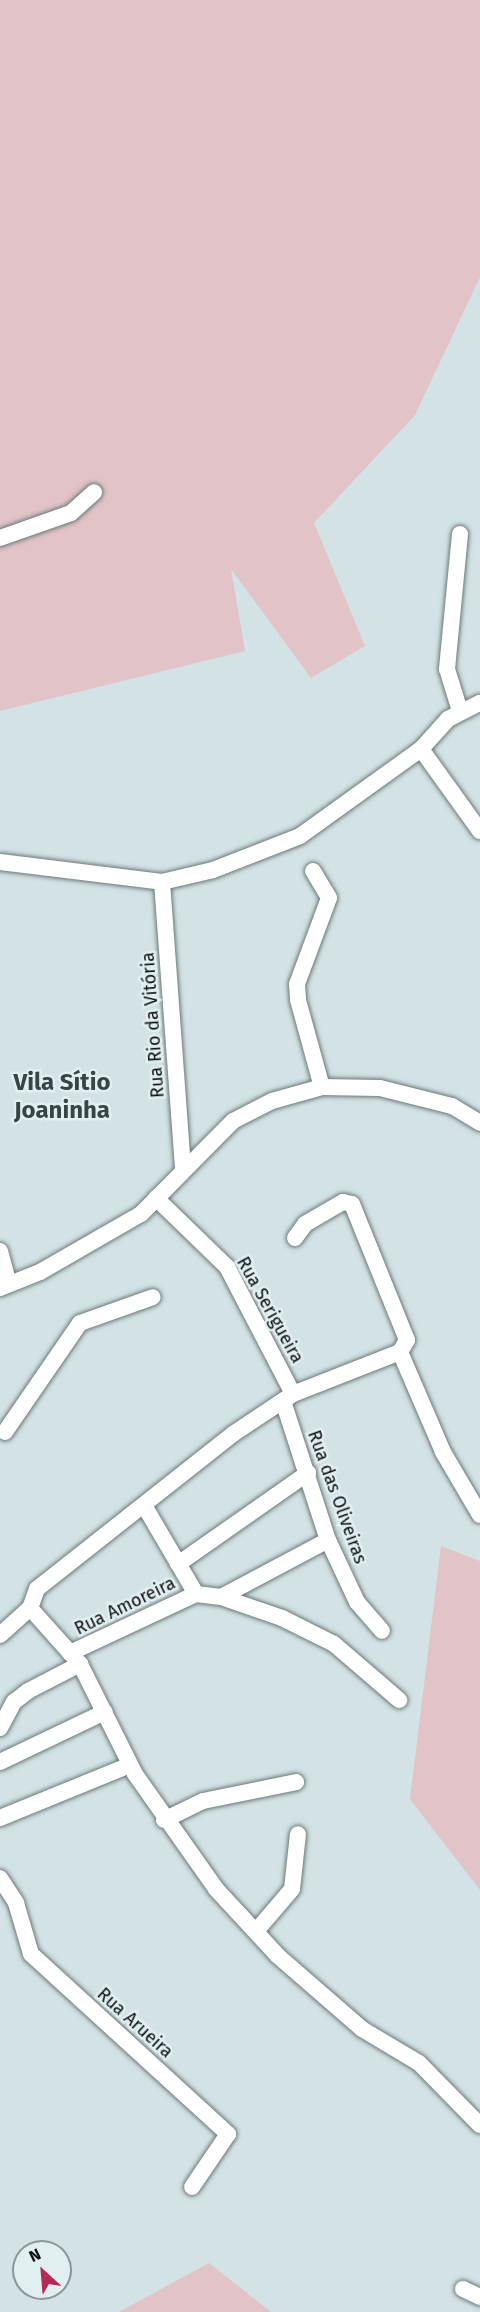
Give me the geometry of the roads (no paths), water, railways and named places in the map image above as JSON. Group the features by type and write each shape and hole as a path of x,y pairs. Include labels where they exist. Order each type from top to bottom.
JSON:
{"street":[{"path":"0,538 71,513 94,492"},
{"path":"460,534 447,669 460,711"},
{"path":"0,862 162,882 213,870 300,836 421,748 460,711 480,703"},
{"path":"421,748 480,831"},
{"path":"313,871 329,898 297,984 298,1000 322,1087"},
{"name":"Rua Rio da Vitória","path":"162,882 183,1166"},
{"path":"0,1251 4,1286 98,1241 156,1198 183,1166 233,1122 272,1101 322,1087 400,1092 452,1106 480,1123"},
{"name":"Rua Serigueira","path":"156,1198 227,1267 288,1398"},
{"path":"0,1635 30,1608 37,1589 145,1508 233,1434 288,1398 400,1352 407,1340 352,1204 343,1202 304,1224 295,1238"},
{"path":"2,1431 80,1323 153,1297"},
{"path":"400,1352 443,1452 480,1515"},
{"name":"Rua das Oliveiras","path":"288,1398 328,1540 357,1602 382,1631"},
{"path":"178,1564 308,1473"},
{"path":"145,1508 196,1594 221,1597 282,1618 334,1644 399,1700"},
{"path":"221,1597 328,1540"},
{"name":"Rua Amoreira","path":"0,1728 14,1702 75,1658 196,1594"},
{"path":"30,1608 75,1658 105,1712 130,1765 164,1820 216,1889 257,1930 278,1956 362,2029 419,2063 480,2125"},
{"path":"0,1762 105,1712"},
{"path":"0,1818 130,1765"},
{"path":"164,1820 203,1801 296,1782"},
{"path":"257,1930 292,1889 298,1834"},
{"name":"Rua Arueira","path":"0,1878 16,1903 31,1954 228,2134 192,2187"},
{"path":"464,2289 480,2297"}],"district":[{"name":"Vila Sítio Joaninha","path":"62,1097"}]}
